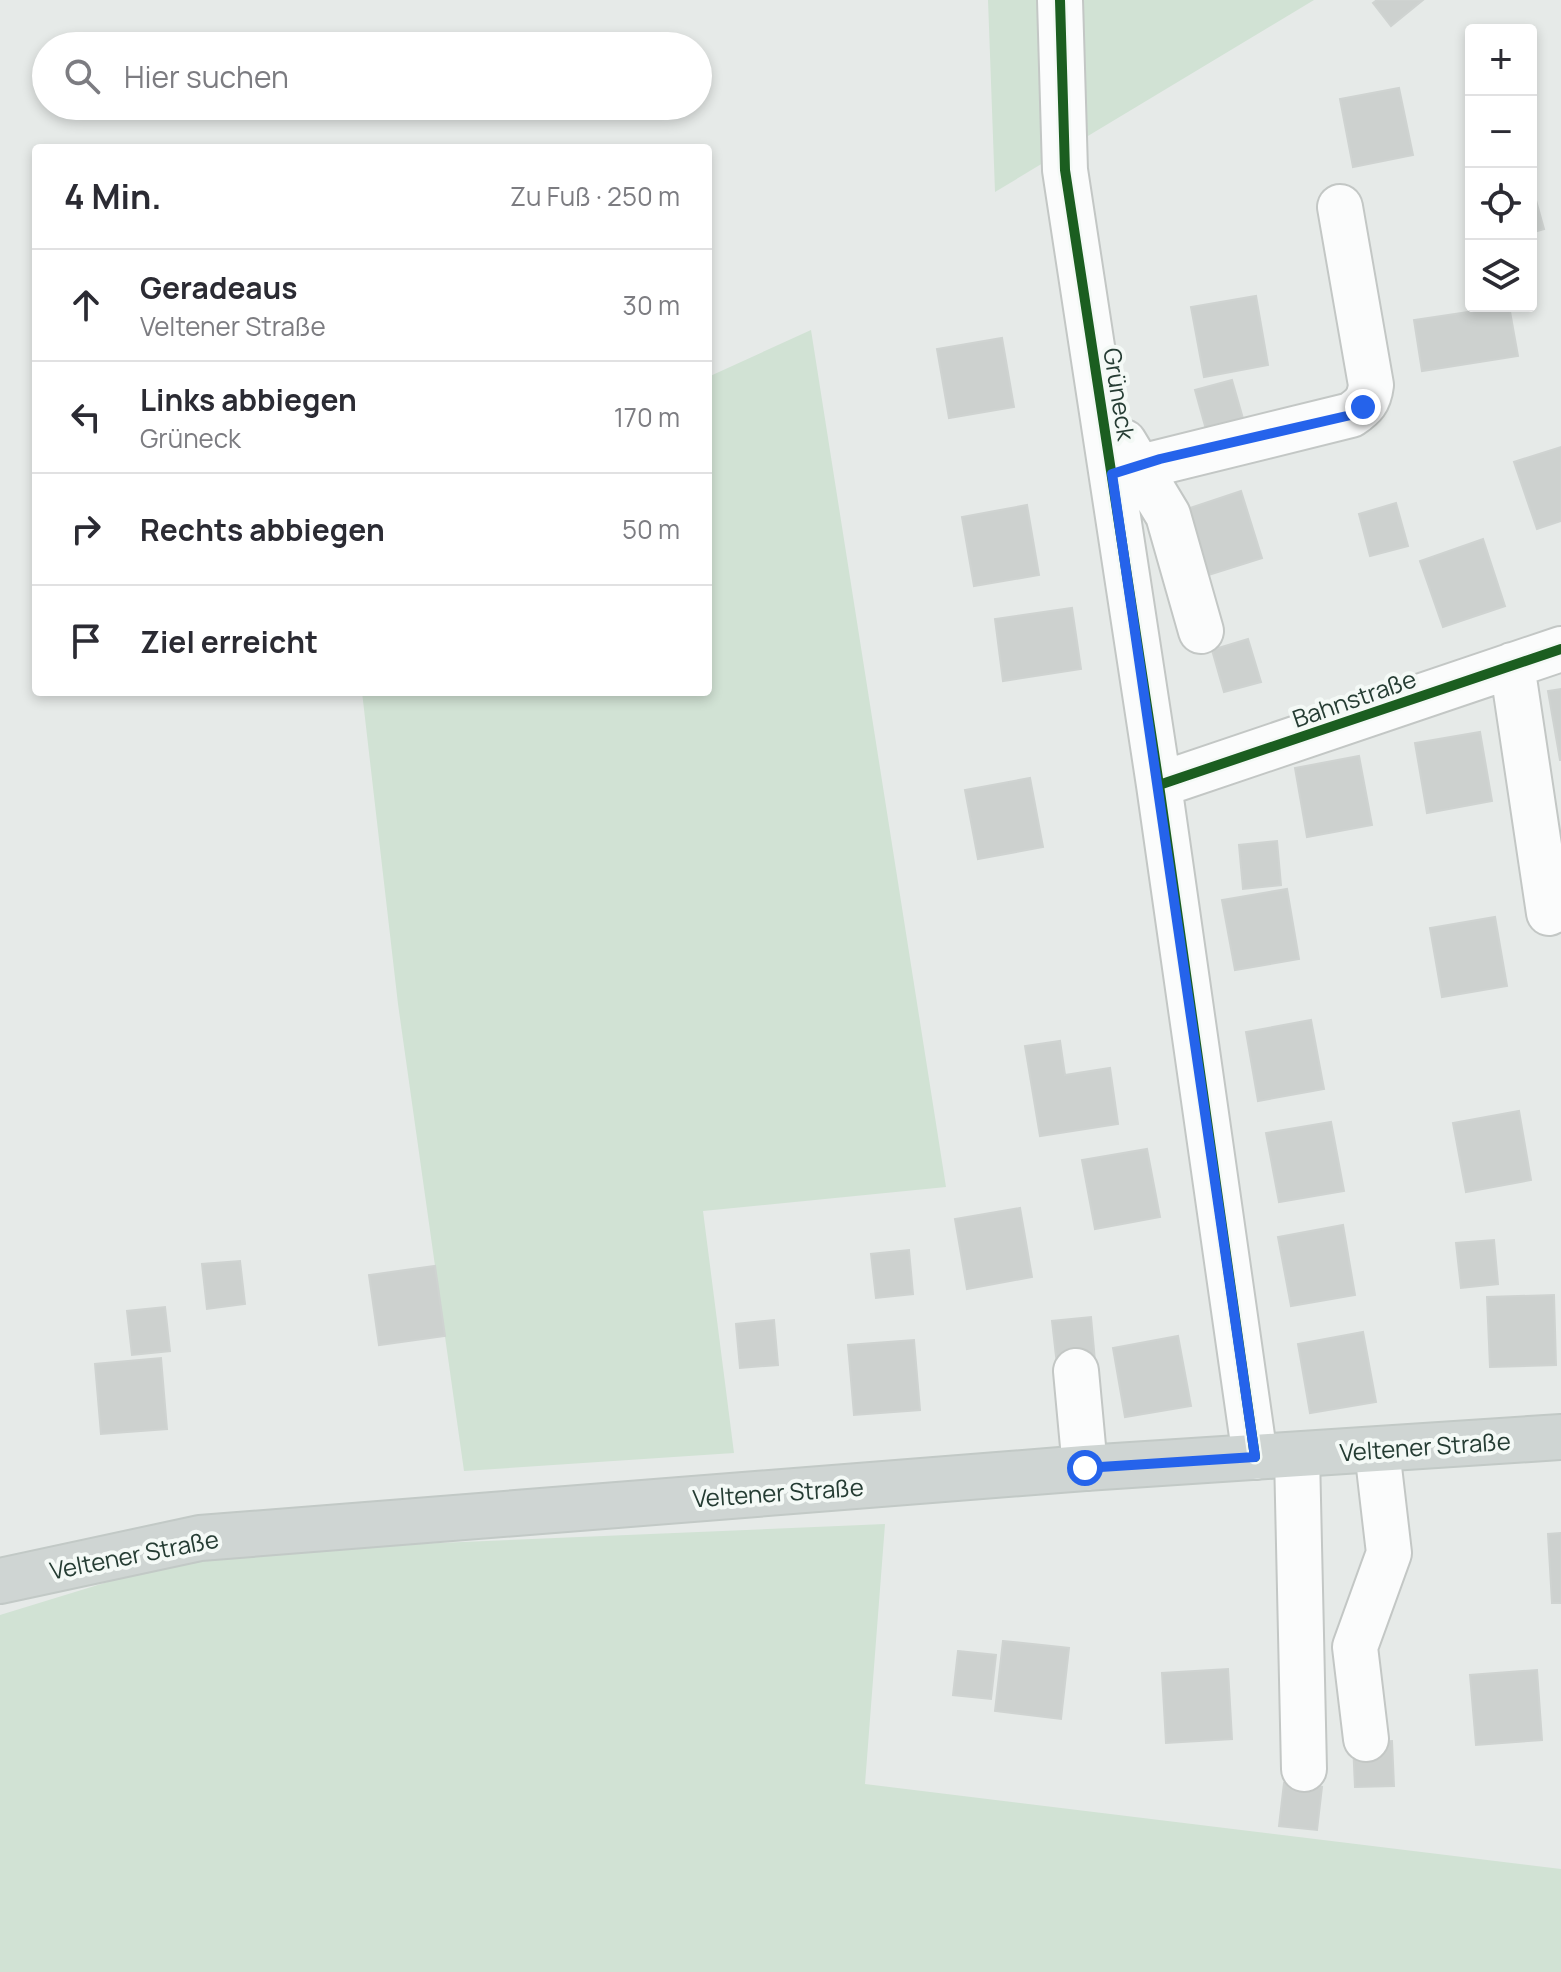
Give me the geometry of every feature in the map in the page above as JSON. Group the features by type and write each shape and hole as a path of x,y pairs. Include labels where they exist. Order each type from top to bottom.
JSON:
{"main road":[{"name":"Veltener Straße","path":"0,1581 200,1538 1085,1468 1561,1437"}],"street":[{"name":"Grüneck","path":"1060,0 1065,170 1101,406 1126,471 1159,785 1276,1456 1304,1769"},
{"path":"1201,631 1168,515 1126,471 1160,459 1351,415 1363,407 1369,398 1371,385 1340,207"},
{"name":"Bahnstraße","path":"1159,785 1561,649"},
{"path":"1512,665 1549,913"},
{"path":"1076,1371 1085,1468"},
{"path":"1366,1739 1355,1647 1389,1553 1377,1450"}],"green space":[{"path":"988,0 1314,0 995,192"},
{"path":"811,330 946,1187 703,1211 734,1453 464,1471 398,1004 362,696 712,696 712,375"},
{"path":"885,1524 865,1784 1561,1869 1561,1972 0,1972 0,1615 202,1553"}],"building":[{"path":"1377,0 1423,0 1391,26 1373,3"},
{"path":"1399,88 1413,155 1353,167 1340,99"},
{"path":"1537,204 1544,229 1537,231"},
{"path":"1256,296 1268,365 1204,377 1191,307"},
{"path":"1468,312 1510,312 1518,356 1422,371 1414,320"},
{"path":"1002,338 1014,407 949,418 937,349"},
{"path":"1232,380 1244,422 1207,433 1195,390"},
{"path":"1561,447 1561,521 1537,529 1514,462"},
{"path":"1241,491 1262,558 1199,578 1178,512"},
{"path":"1396,503 1408,546 1370,556 1359,514"},
{"path":"1027,505 1039,575 974,586 962,517"},
{"path":"1483,539 1505,606 1443,627 1420,561"},
{"path":"1072,608 1081,669 1003,681 995,619"},
{"path":"1248,639 1261,682 1224,692 1212,650"},
{"path":"1561,689 1561,760 1560,760 1548,691"},
{"path":"1480,732 1492,801 1427,813 1415,743"},
{"path":"1359,756 1372,825 1307,837 1295,768"},
{"path":"1030,778 1043,847 978,859 965,790"},
{"path":"1277,841 1281,885 1243,889 1239,845"},
{"path":"1287,889 1299,959 1235,970 1222,900"},
{"path":"1495,917 1507,986 1442,997 1430,928"},
{"path":"1311,1020 1324,1089 1258,1101 1246,1032"},
{"path":"1060,1041 1065,1075 1110,1068 1118,1124 1040,1136 1025,1046"},
{"path":"1519,1111 1531,1180 1466,1192 1453,1123"},
{"path":"1331,1122 1344,1191 1279,1202 1266,1133"},
{"path":"1147,1149 1160,1217 1095,1229 1082,1160"},
{"path":"1020,1208 1032,1277 967,1289 955,1219"},
{"path":"1343,1225 1355,1295 1291,1306 1278,1237"},
{"path":"1494,1240 1498,1284 1461,1288 1456,1243"},
{"path":"909,1250 913,1294 876,1298 871,1254"},
{"path":"240,1261 245,1304 207,1309 202,1264"},
{"path":"435,1266 445,1336 379,1345 369,1275"},
{"path":"1554,1295 1556,1365 1490,1367 1487,1297"},
{"path":"165,1307 170,1351 132,1355 127,1311"},
{"path":"1091,1317 1095,1361 1057,1365 1052,1321"},
{"path":"774,1320 778,1365 740,1368 736,1324"},
{"path":"1363,1332 1376,1402 1310,1413 1298,1344"},
{"path":"1178,1336 1191,1406 1125,1417 1113,1348"},
{"path":"914,1340 920,1410 854,1415 848,1345"},
{"path":"161,1358 167,1429 101,1434 95,1364"},
{"path":"1561,1533 1561,1603 1552,1603 1548,1534"},
{"path":"1003,1641 1069,1648 1061,1719 995,1711"},
{"path":"958,1651 996,1655 991,1699 953,1695"},
{"path":"1228,1669 1232,1739 1166,1743 1162,1673"},
{"path":"1537,1670 1542,1740 1476,1745 1470,1675"},
{"path":"1392,1741 1394,1786 1355,1787 1353,1743"},
{"path":"1284,1783 1322,1787 1317,1830 1279,1826"}],"cycle path":[{"path":"1060,0 1065,170 1159,785 1255,1457"},
{"path":"1159,785 1561,649"}],"route":[{"path":"1085,1468 1255,1457 1112,474 1160,459 1351,415 1363,407"}]}
